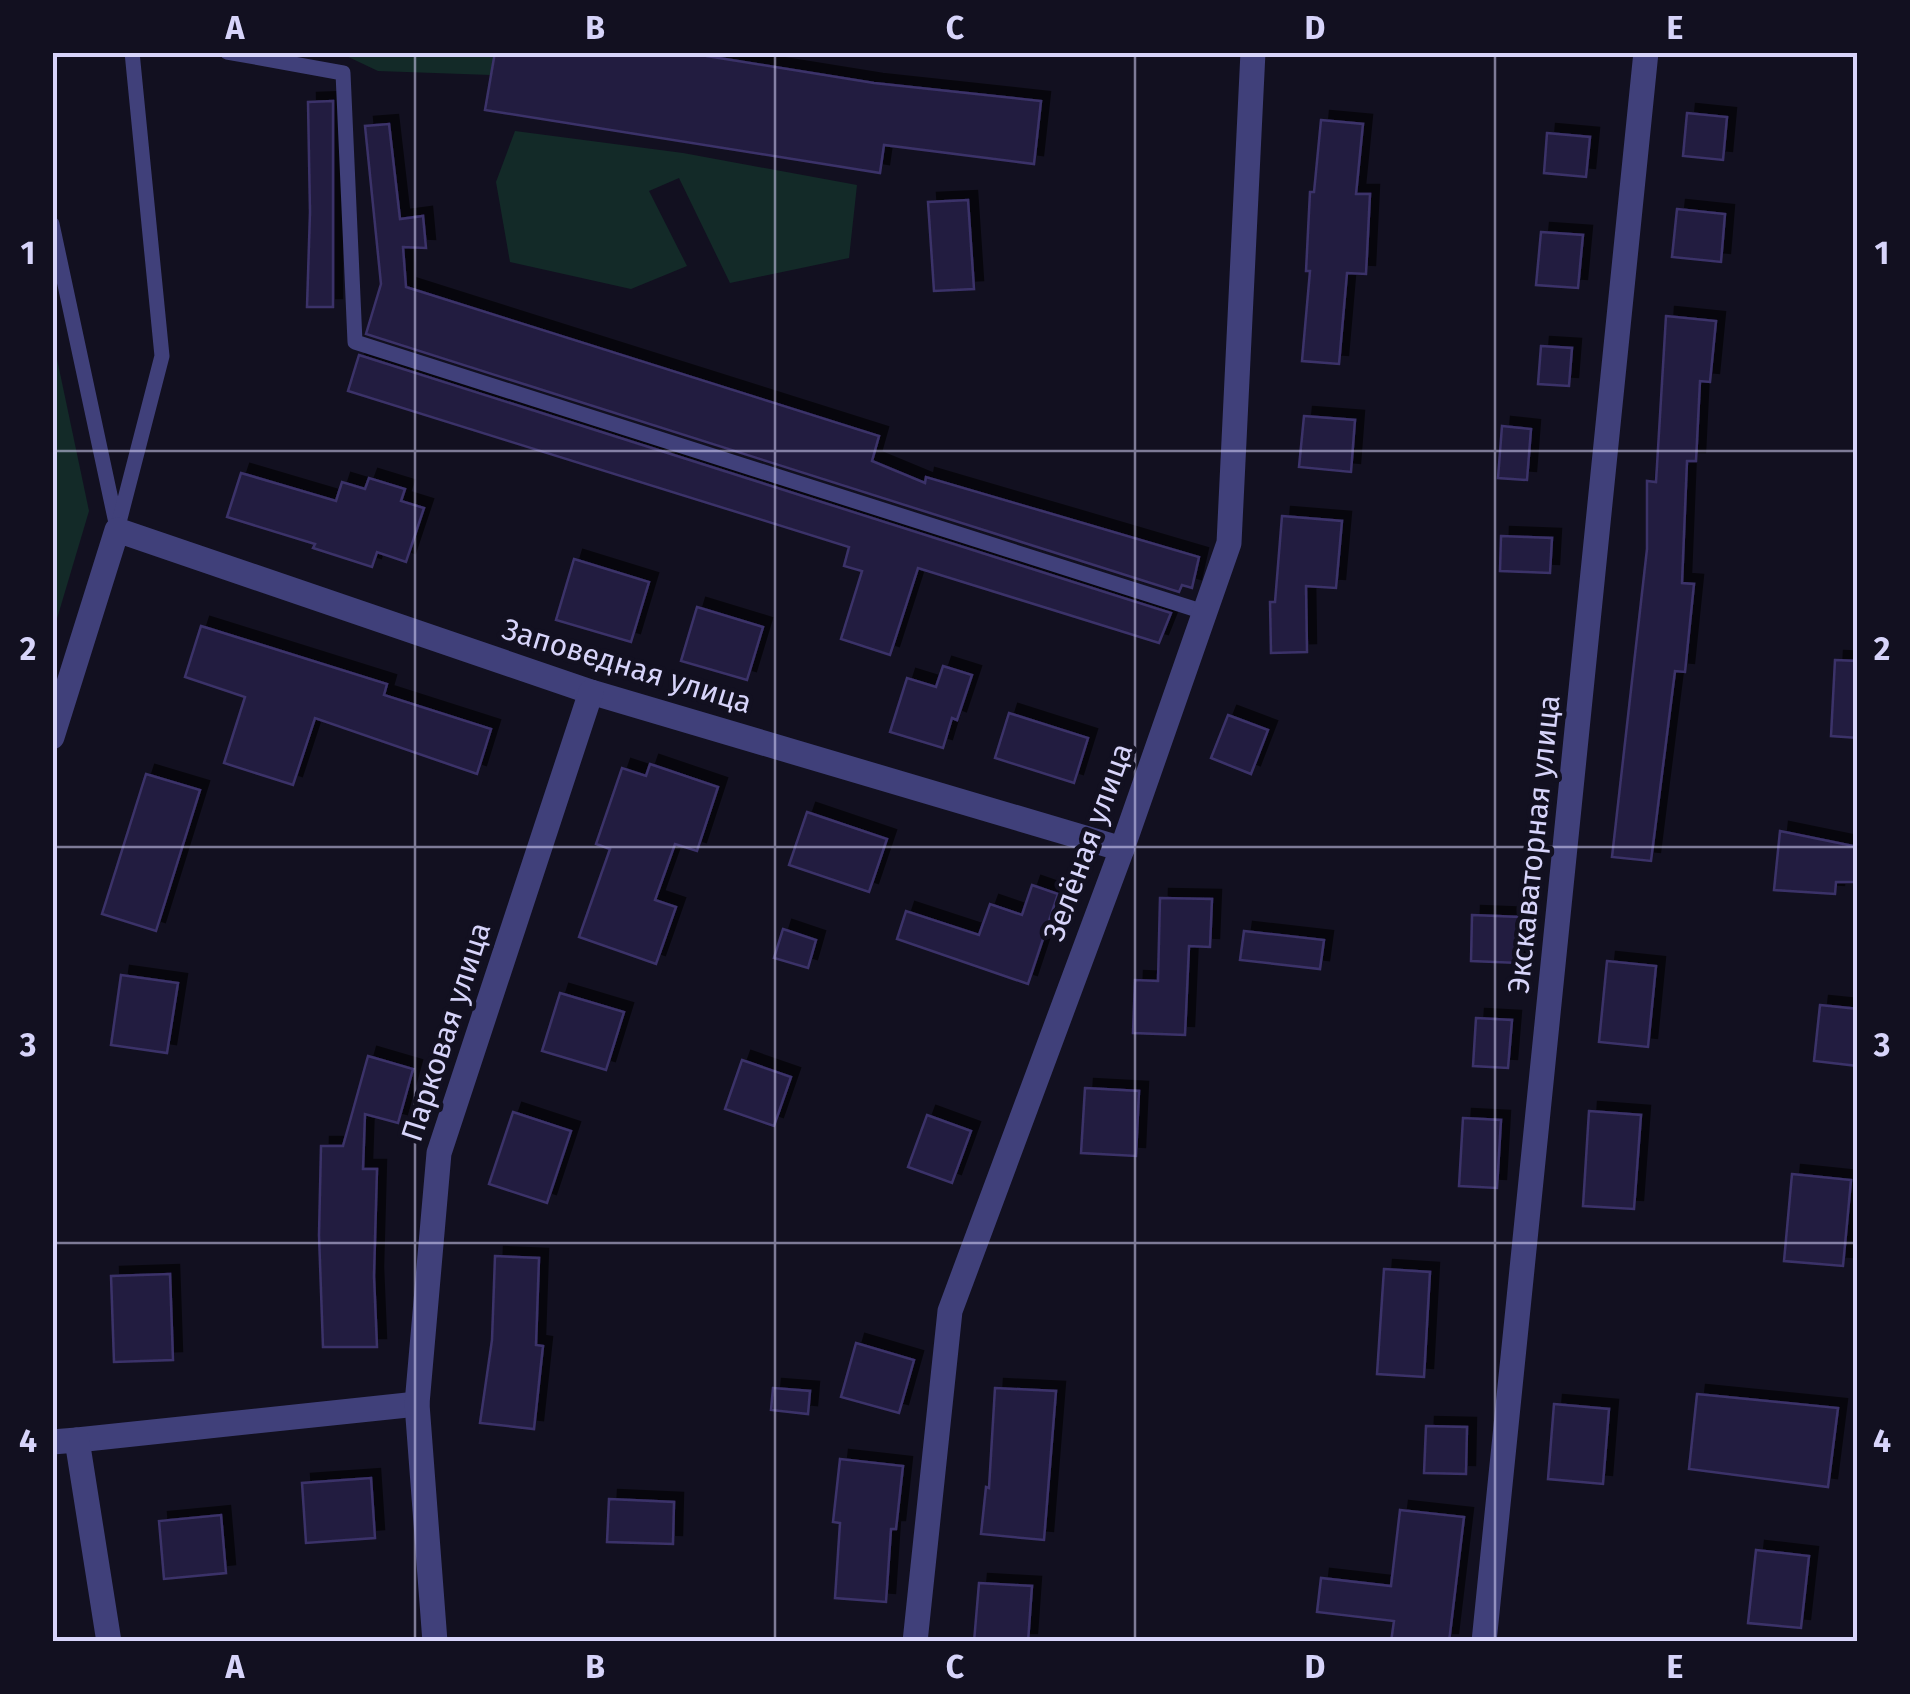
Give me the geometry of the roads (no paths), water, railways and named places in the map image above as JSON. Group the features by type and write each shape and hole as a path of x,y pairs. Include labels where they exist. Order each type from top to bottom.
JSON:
{"street":[{"name":"Зелёная улица","path":"915,1642 950,1311 1122,849 1229,543 1253,52"},
{"name":"Экскаваторная улица","path":"1484,1642 1646,52"},
{"name":"Заповедная улица","path":"118,530 590,692 1122,849"},
{"path":"52,737 118,530"},
{"name":"Парковая улица","path":"436,1642 417,1404 439,1153 590,692"},
{"path":"109,1642 65,1441 417,1404"}],"lane":[{"path":"118,530 162,356 132,52"},
{"path":"227,52 342,74 355,342 1207,613"},
{"path":"52,224 118,530"}]}
